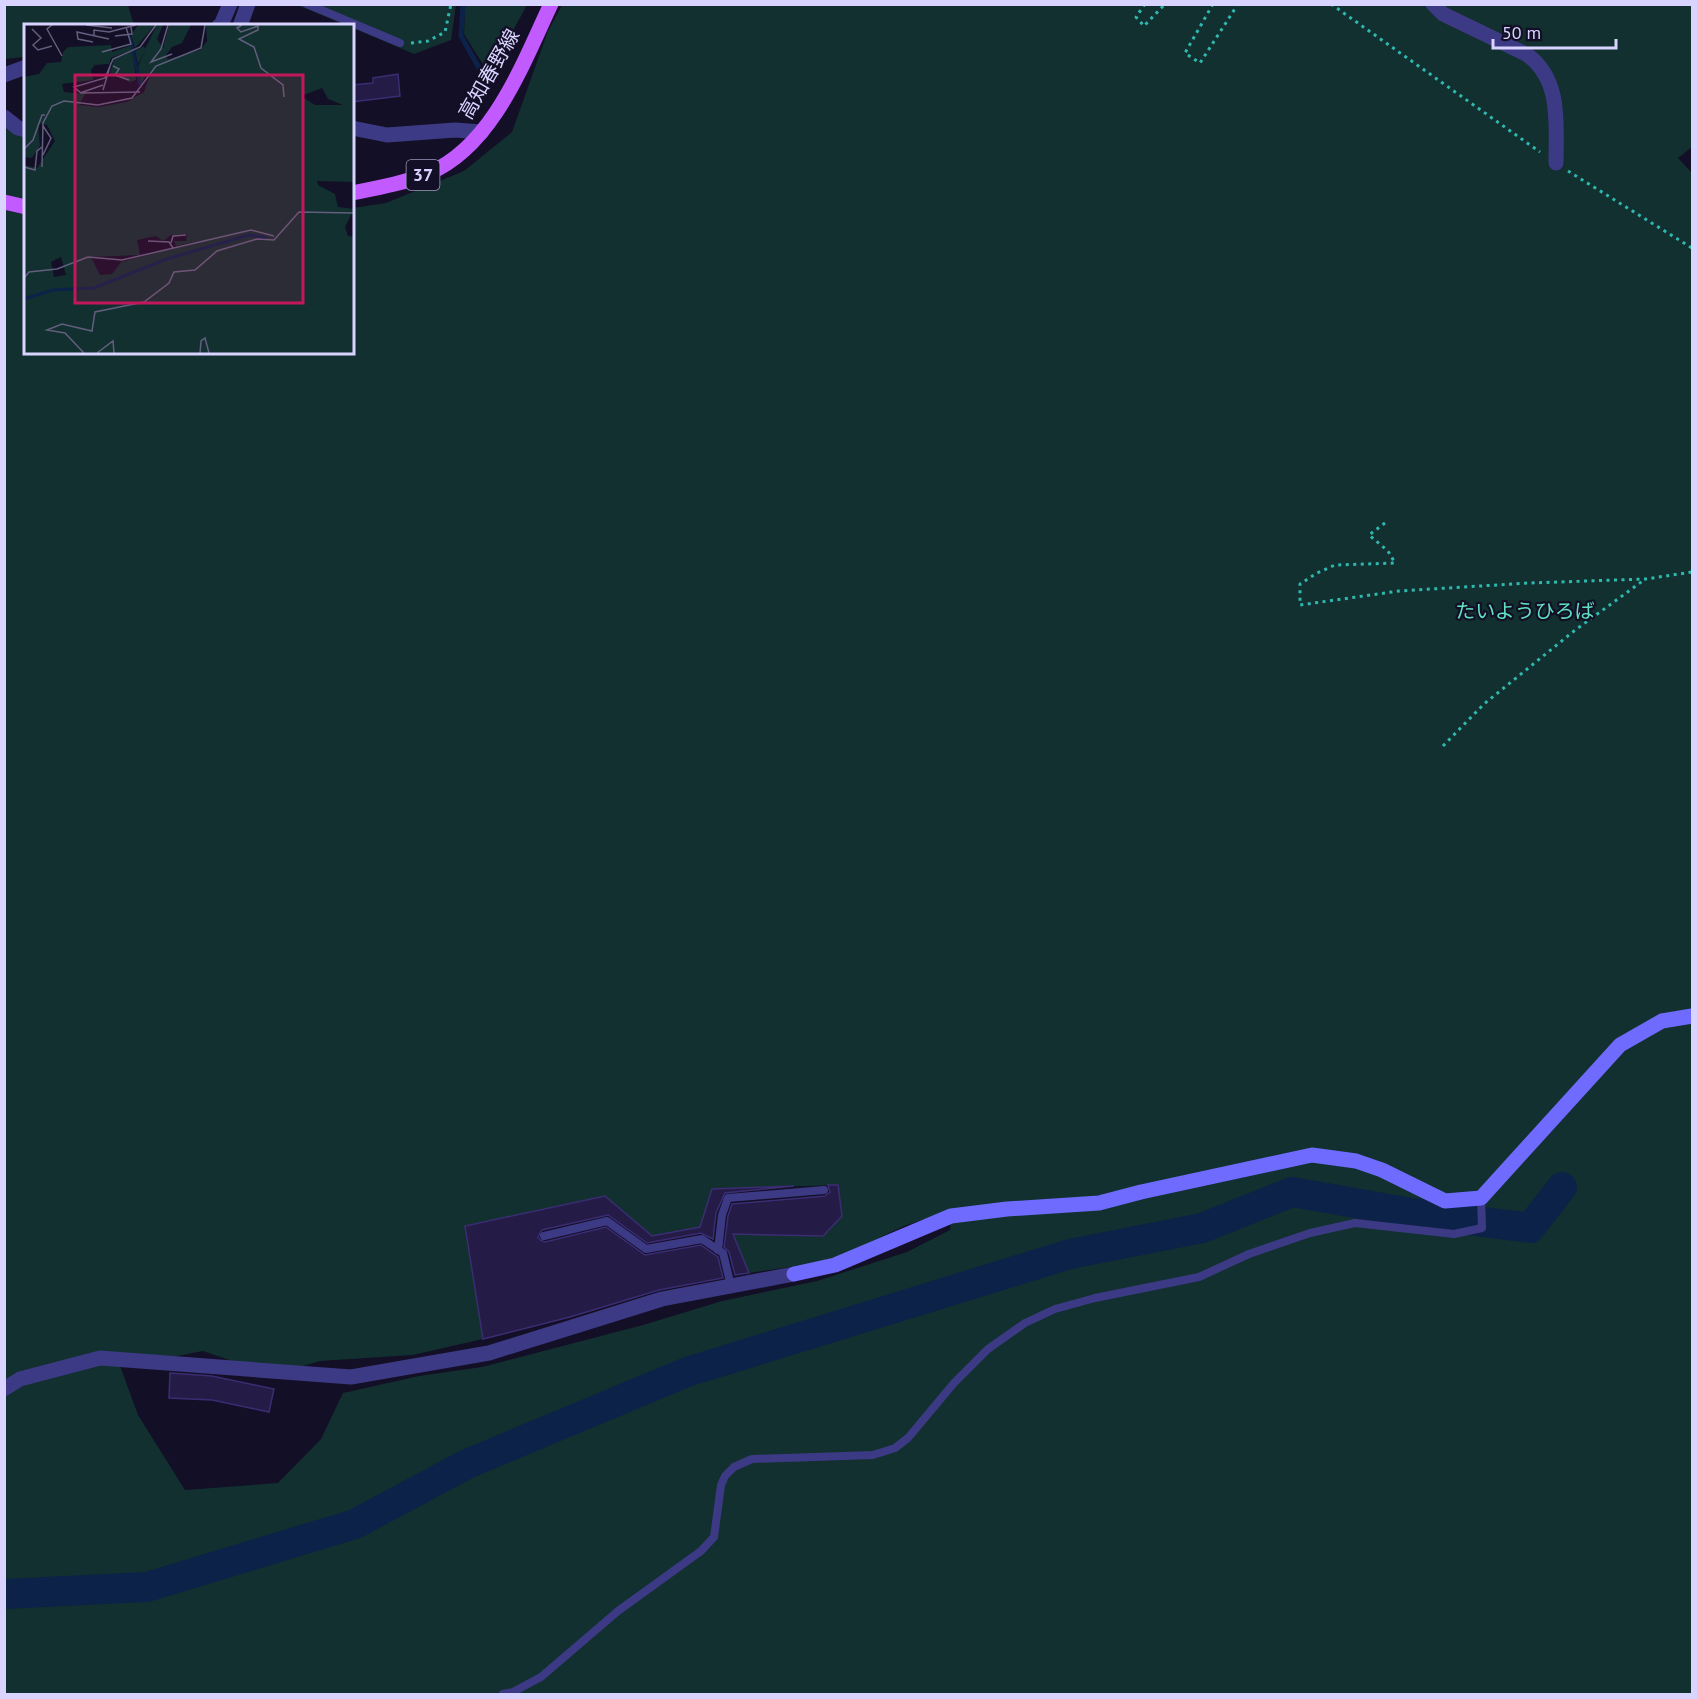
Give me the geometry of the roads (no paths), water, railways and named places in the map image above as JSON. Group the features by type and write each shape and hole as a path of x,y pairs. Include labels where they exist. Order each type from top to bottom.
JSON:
{"main road":[{"name":"高知春野線","path":"354,192 429,173 459,156 493,117 521,67 551,4"},
{"path":"4,202 24,207"}],"street":[{"path":"221,24 230,4"},
{"path":"241,24 248,4"},
{"path":"1433,4 1443,15 1535,60 1547,76 1556,103 1556,163"},
{"path":"4,75 24,68"},
{"path":"4,117 18,128 24,130"},
{"path":"354,128 387,135 455,130 482,132"},
{"path":"4,1389 20,1379 100,1358 351,1377 489,1353 662,1299 835,1265 951,1216 1007,1209 1099,1203 1312,1155 1356,1161 1382,1170 1445,1201 1481,1198 1620,1045 1662,1022 1692,1016"}],"lane":[{"path":"307,4 400,43"},
{"path":"718,1250 722,1215 728,1198 824,1190"},
{"path":"502,1695 513,1692 541,1677 618,1611 701,1551 714,1537 721,1485 724,1476 734,1467 752,1459 873,1455 895,1448 908,1437 954,1383 988,1349 1025,1323 1056,1309 1095,1298 1199,1277 1249,1254 1310,1233 1355,1223 1454,1234 1482,1228 1481,1198"},
{"path":"544,1236 607,1221 646,1249 702,1239 723,1253 731,1286"}],"waterway":[{"path":"463,4 461,36 488,84"},
{"path":"4,1594 147,1587 355,1524 467,1464 687,1372 1070,1254 1202,1228 1292,1192 1412,1213 1530,1228 1562,1187"}],"park label":[{"name":"たいようひろば","path":"1525,611"}]}
